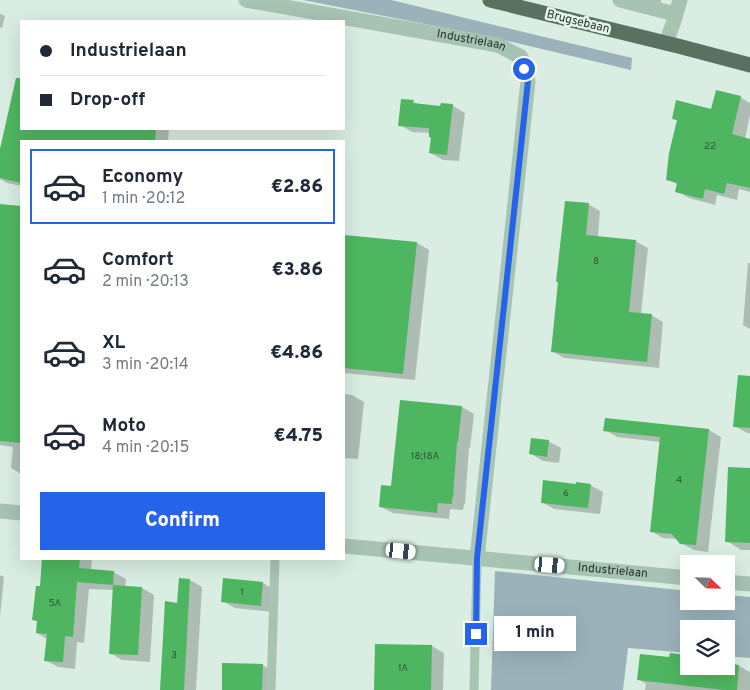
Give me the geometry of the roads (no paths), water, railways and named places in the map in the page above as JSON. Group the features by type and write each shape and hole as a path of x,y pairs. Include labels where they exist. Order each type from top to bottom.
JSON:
{"main road":[{"name":"Brugsebaan","path":"490,0 750,65"}],"street":[{"name":"Industrielaan","path":"246,0 498,45 521,57 528,81 477,558"},
{"path":"620,0 678,7 666,43"},
{"path":"0,511 20,513"},
{"name":"Industrielaan","path":"345,546 680,577"},
{"path":"735,583 750,584"}],"lane":[{"path":"474,690 477,558"},
{"path":"271,690 275,560"}]}
